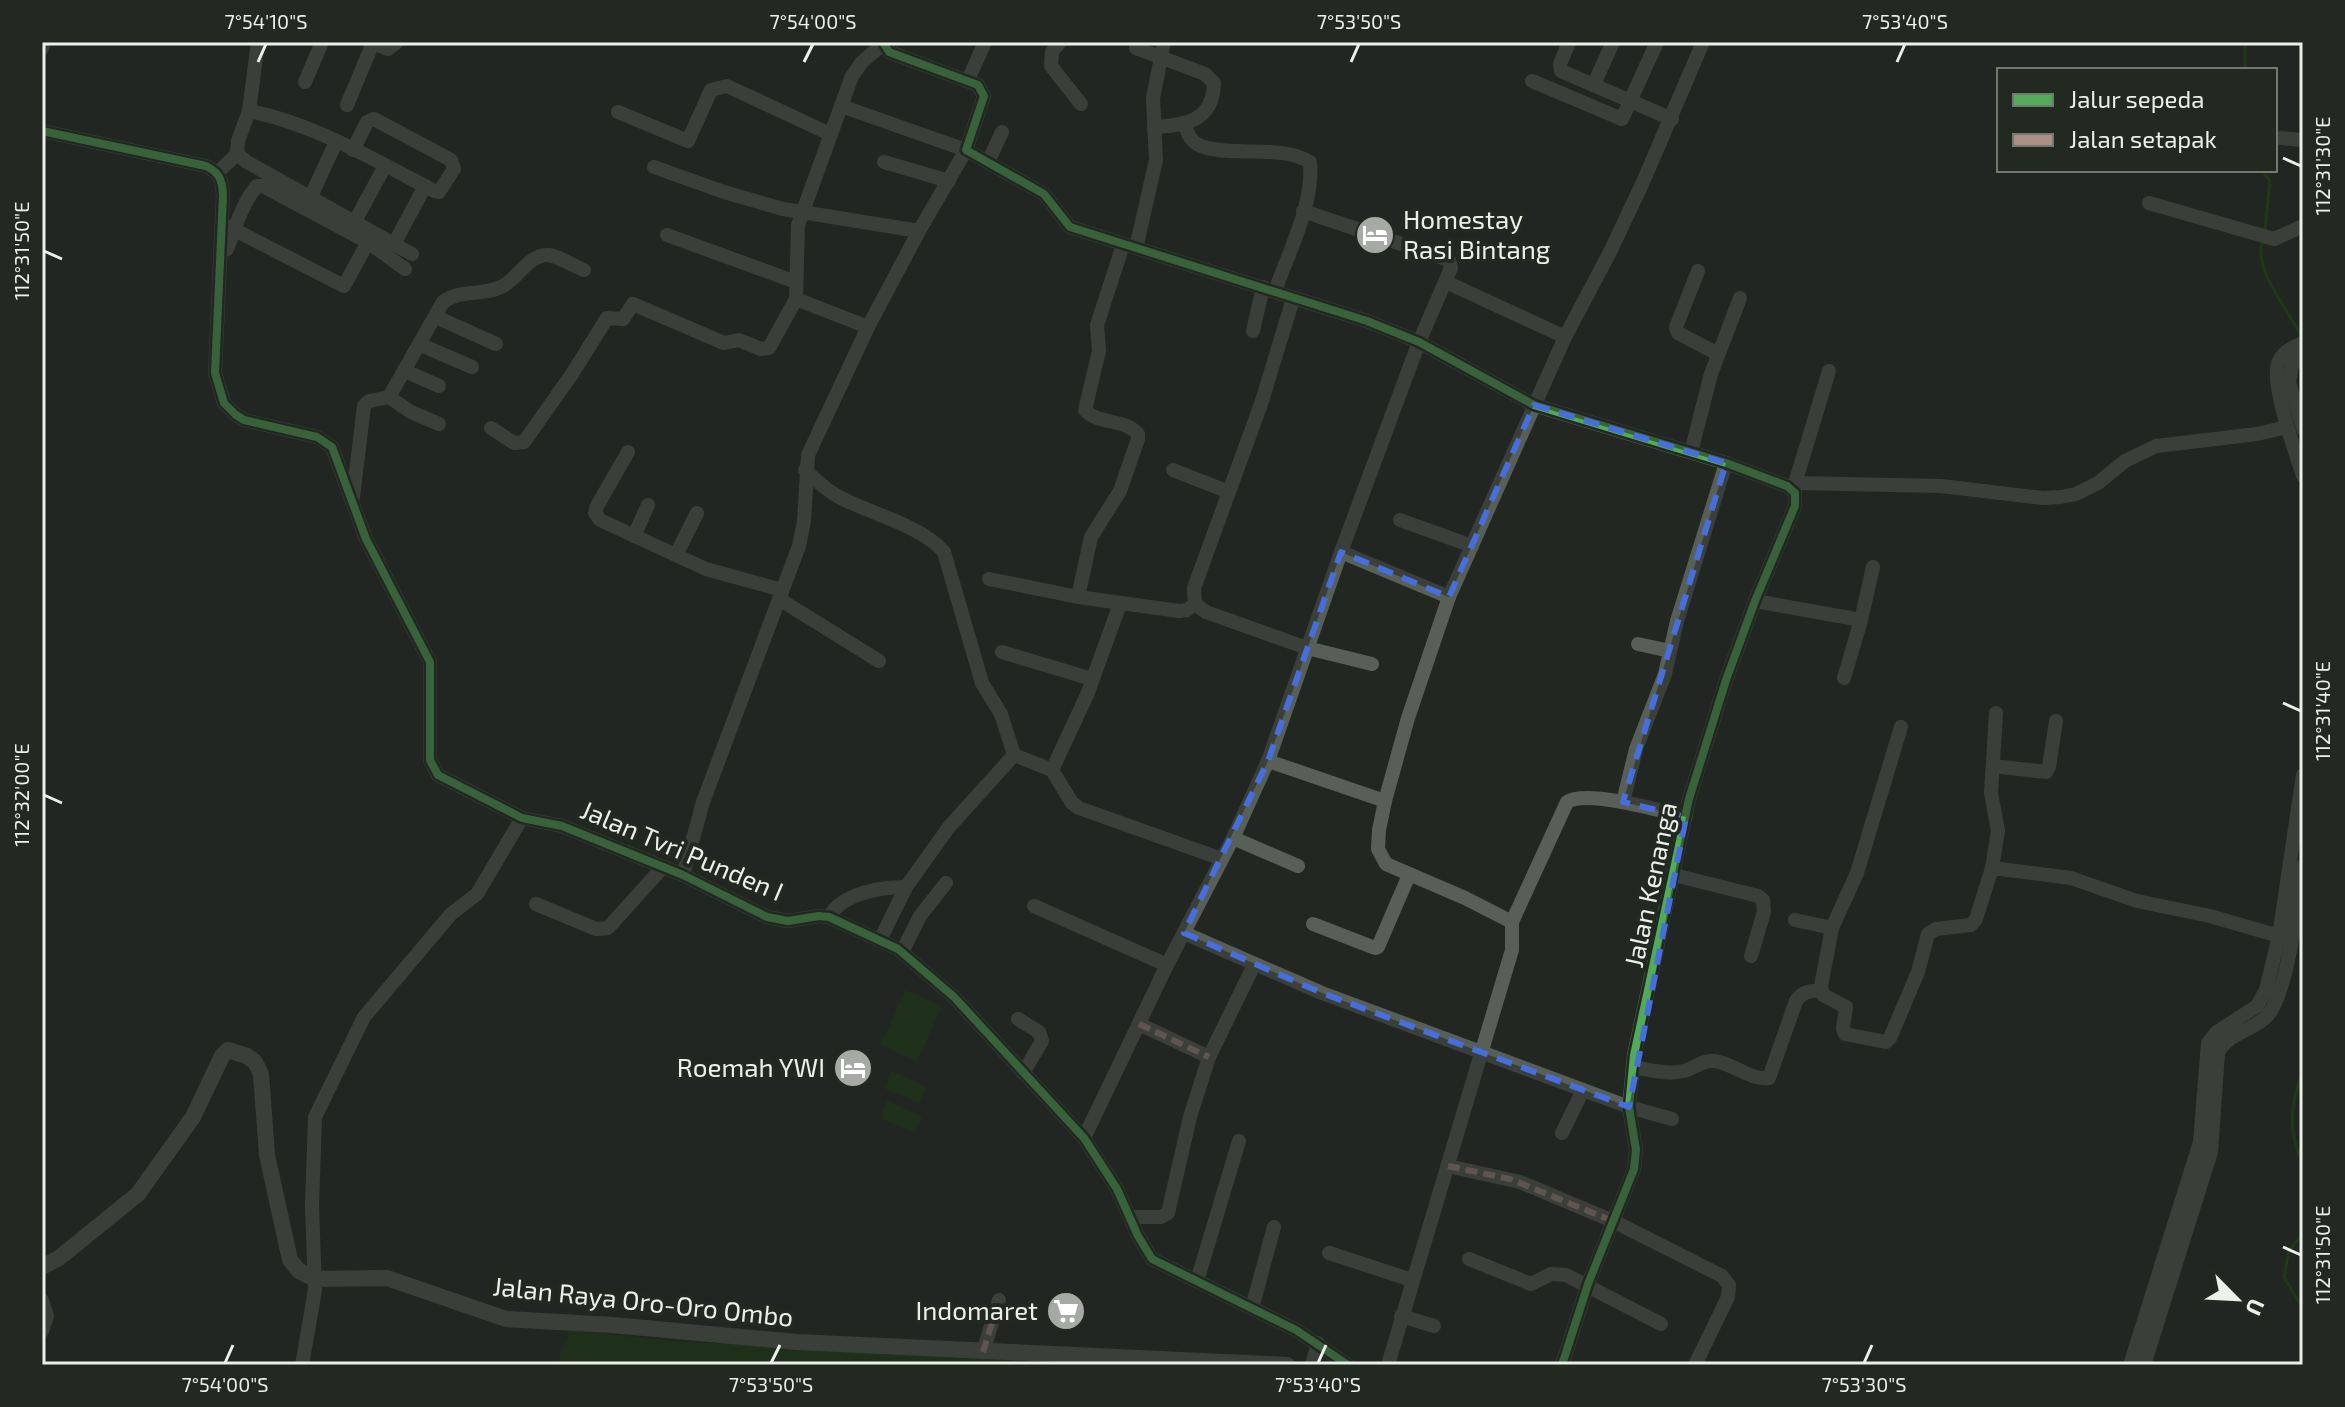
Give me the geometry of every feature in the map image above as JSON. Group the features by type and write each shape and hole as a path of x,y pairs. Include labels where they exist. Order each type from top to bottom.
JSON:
{"main road":[{"path":"42,1267 59,1258 138,1194 193,1117 222,1056 228,1050 247,1056 255,1062 261,1074 267,1155 290,1260 299,1271 315,1279"},
{"name":"Jalan Raya Oro-Oro Ombo","path":"315,1279 387,1278 506,1319 797,1342 1287,1365"}],"street":[{"path":"42,48 44,42"},
{"path":"218,172 237,154 238,141 249,111 258,42"},
{"path":"305,82 322,42"},
{"path":"347,105 371,43 388,49 397,42"},
{"path":"968,80 985,42"},
{"path":"1060,42 1052,52 1051,66 1081,104"},
{"path":"1119,42 1137,45 1161,58 1205,74 1214,83 1213,92 1200,117 1185,125 1154,127"},
{"path":"1078,597 1091,537 1120,491 1138,439 1138,434 1131,427 1091,416 1085,410 1099,351 1096,333 1099,315 1130,246 1156,160 1153,98 1164,42"},
{"path":"1569,42 1560,69 1672,119"},
{"path":"1594,84 1613,42"},
{"path":"1532,81 1619,119 1631,101 1657,42"},
{"path":"1512,922 1386,864 1379,854 1379,830 1385,801 1408,718 1449,597 1565,337 1610,252 1672,119 1703,42"},
{"path":"491,428 514,443 522,444 607,318 623,319 633,304 724,343 739,340 766,349 772,344 796,299 797,236 802,212 856,69 883,43 889,52 978,85 984,96 966,150 868,327 808,455 804,521 799,546 703,802 683,875"},
{"path":"618,112 688,141 711,90 727,86 830,134"},
{"path":"841,106 966,150 1044,194 1070,227 1367,321 1419,342 1534,405 1794,486 1941,486 2043,498 2061,497 2076,494 2098,483 2125,461 2156,446 2257,434 2287,427"},
{"path":"249,111 266,114 336,142 439,192 454,169 454,164 409,135 371,119 353,150"},
{"path":"1185,125 1191,139 1205,148 1266,152 1308,160 1311,165 1303,211 1253,331"},
{"path":"42,131 206,166 218,172 229,227 227,249"},
{"path":"988,162 1002,132"},
{"path":"2281,138 2303,140"},
{"path":"311,196 336,142"},
{"path":"237,154 412,254"},
{"path":"884,162 949,181"},
{"path":"355,221 385,166"},
{"path":"654,167 761,203 919,231"},
{"path":"353,508 332,447 325,440 244,420 224,403 215,373 229,227 251,193 257,186 263,186 368,242 405,269"},
{"path":"394,244 425,186"},
{"path":"2149,203 2265,236 2280,237 2303,226"},
{"path":"1084,1138 1268,761 1341,552 1419,342 1451,268 1449,260 1303,211"},
{"path":"229,227 344,286 368,242"},
{"path":"667,235 796,282"},
{"path":"389,397 443,302 453,294 481,293 504,285 537,257 549,255 584,270"},
{"path":"1698,271 1676,327 1683,337 1718,354"},
{"path":"1446,282 1565,337"},
{"path":"1691,452 1718,354 1740,298"},
{"path":"796,299 868,327"},
{"path":"1195,604 1194,588 1261,404 1293,299"},
{"path":"436,317 496,344"},
{"path":"421,345 472,367"},
{"path":"2297,352 2279,359 2276,375 2287,427 2303,476"},
{"path":"2297,352 2289,382 2303,429"},
{"path":"405,371 439,386"},
{"name":"Jalan Kenanga","path":"1562,1365 1588,1284 1634,1169 1636,1150 1629,1107 1633,1067 1686,817 1726,680 1795,506 1794,486 1829,371"},
{"path":"353,508 364,406 369,401 389,397 411,412 439,424"},
{"path":"628,452 595,513 600,520 706,569 781,595 879,661"},
{"path":"1623,802 1636,749 1665,674 1677,621 1726,463"},
{"path":"805,470 827,490 919,533 944,552 982,683 1004,720 1014,755"},
{"path":"1173,470 1229,492"},
{"path":"634,536 648,505"},
{"name":"Jalan Tvri Punden I","path":"353,508 430,662 430,760 432,767 446,780 522,818 562,826 683,875 767,917 779,920 829,917 902,952 954,997 1084,1138 1117,1189 1152,1259 1318,1343 1348,1365"},
{"path":"676,555 697,513"},
{"path":"1400,520 1472,546"},
{"path":"1341,552 1449,597"},
{"path":"1844,678 1873,567"},
{"path":"989,579 1120,604 1179,611 1195,604"},
{"path":"1755,601 1861,620"},
{"path":"1052,770 1092,679 1120,604"},
{"path":"1195,604 1206,612 1307,648 1372,664"},
{"path":"1638,644 1670,651"},
{"path":"1002,652 1092,679"},
{"path":"1633,1067 1680,1072 1709,1060 1722,1062 1761,1079 1769,1078 1796,1001 1800,995 1812,990 1821,991 1846,1007 1845,1034 1886,1042 1894,1031 1918,972 1926,937 1936,929 1971,925 1976,919 1992,868 1998,831 1991,793 1996,713"},
{"path":"1993,766 2046,772 2056,721"},
{"path":"1821,991 1832,928 1857,873 1901,727"},
{"path":"1014,755 1052,770 1072,803 1079,808 1222,859"},
{"path":"880,940 906,887 949,827 1014,755"},
{"path":"1268,761 1385,801"},
{"path":"2130,1365 2206,1142 2208,1043 2217,1032 2249,1012 2262,999 2298,843 2303,775"},
{"path":"1388,1365 1512,950 1512,922 1567,802 1576,798 1623,802 1686,817"},
{"path":"302,1365 315,1279 312,1206 315,1117 364,1017 451,914 477,894 522,818"},
{"path":"1233,838 1298,866"},
{"path":"2144,1365 2206,1142 2218,1053 2228,1041 2260,1022 2273,1009 2290,946 2303,866"},
{"path":"536,904 596,929 608,928 663,867"},
{"path":"1992,868 2071,878 2137,901 2210,916 2279,936"},
{"path":"1313,924 1378,947 1409,875"},
{"path":"1674,875 1758,896 1763,900 1764,912 1751,956"},
{"path":"902,952 920,916 946,883"},
{"path":"829,917 838,905 859,895 885,887 906,887"},
{"path":"1034,906 1167,965"},
{"path":"1795,920 1832,928"},
{"path":"1184,933 1254,965 1629,1107 1672,1119"},
{"path":"1131,1217 1161,1217 1168,1213 1190,1117 1209,1057 1254,965"},
{"path":"1018,1019 1039,1032 1041,1037 1039,1047 1023,1073"},
{"path":"1139,1024 1209,1057"},
{"path":"1562,1133 1583,1090"},
{"path":"1197,1281 1239,1141"},
{"path":"1448,1166 1520,1182 1613,1221 1728,1281 1728,1297 1695,1365"},
{"path":"1252,1308 1274,1227"},
{"path":"1329,1253 1412,1280"},
{"path":"1469,1259 1531,1284 1557,1273 1588,1284 1661,1324"},
{"path":"42,1300 47,1316 42,1331"},
{"path":"983,1352 999,1300"},
{"path":"1401,1316 1434,1326"},
{"path":"1312,1365 1318,1343"}],"highlighted area":[{"path":"1534,405 1726,463 1623,802 1686,817 1629,1107 1322,993 1184,933 1268,761 1341,552 1449,597"}],"green space":[{"path":"905,990 942,1006 917,1061 881,1045"},
{"path":"891,1071 927,1087 919,1103 884,1088"},
{"path":"887,1101 922,1117 915,1133 880,1118"},
{"path":"569,1330 680,1342 845,1348 1019,1360 1019,1365 557,1365"}],"waterway":[{"path":"2245,42 2245,68"},
{"path":"2263,172 2270,181 2265,231"},
{"path":"2262,242 2263,266 2302,338"},
{"path":"2303,1069 2292,1116 2294,1138 2303,1164"},
{"path":"2303,1233 2289,1251 2284,1277 2303,1309"}],"marked path":[{"path":"1139,1024 1209,1057"},
{"path":"1448,1166 1510,1179 1613,1221"},
{"path":"983,1352 999,1300"}],"cycle path":[{"path":"883,42 889,52 978,85 984,96 966,150 1044,194 1070,227 1367,321 1419,342 1534,405 1726,463 1787,486 1795,493 1795,506 1726,680 1689,799 1634,1055 1629,1107 1636,1150 1634,1169 1588,1284 1562,1365"},
{"path":"42,131 206,166 219,178 223,195 215,373 224,403 244,420 317,437 332,447 366,539 430,662 430,760 438,775 522,818 562,826 683,875 767,917 788,921 829,917 898,949 954,997 1084,1138 1117,1189 1152,1259 1296,1330 1348,1365"}],"place":[{"name":"Homestay Rasi Bintang","path":"1375,235"},
{"name":"Roemah YWI","path":"853,1068"},
{"name":"Indomaret","path":"1066,1311"}]}
